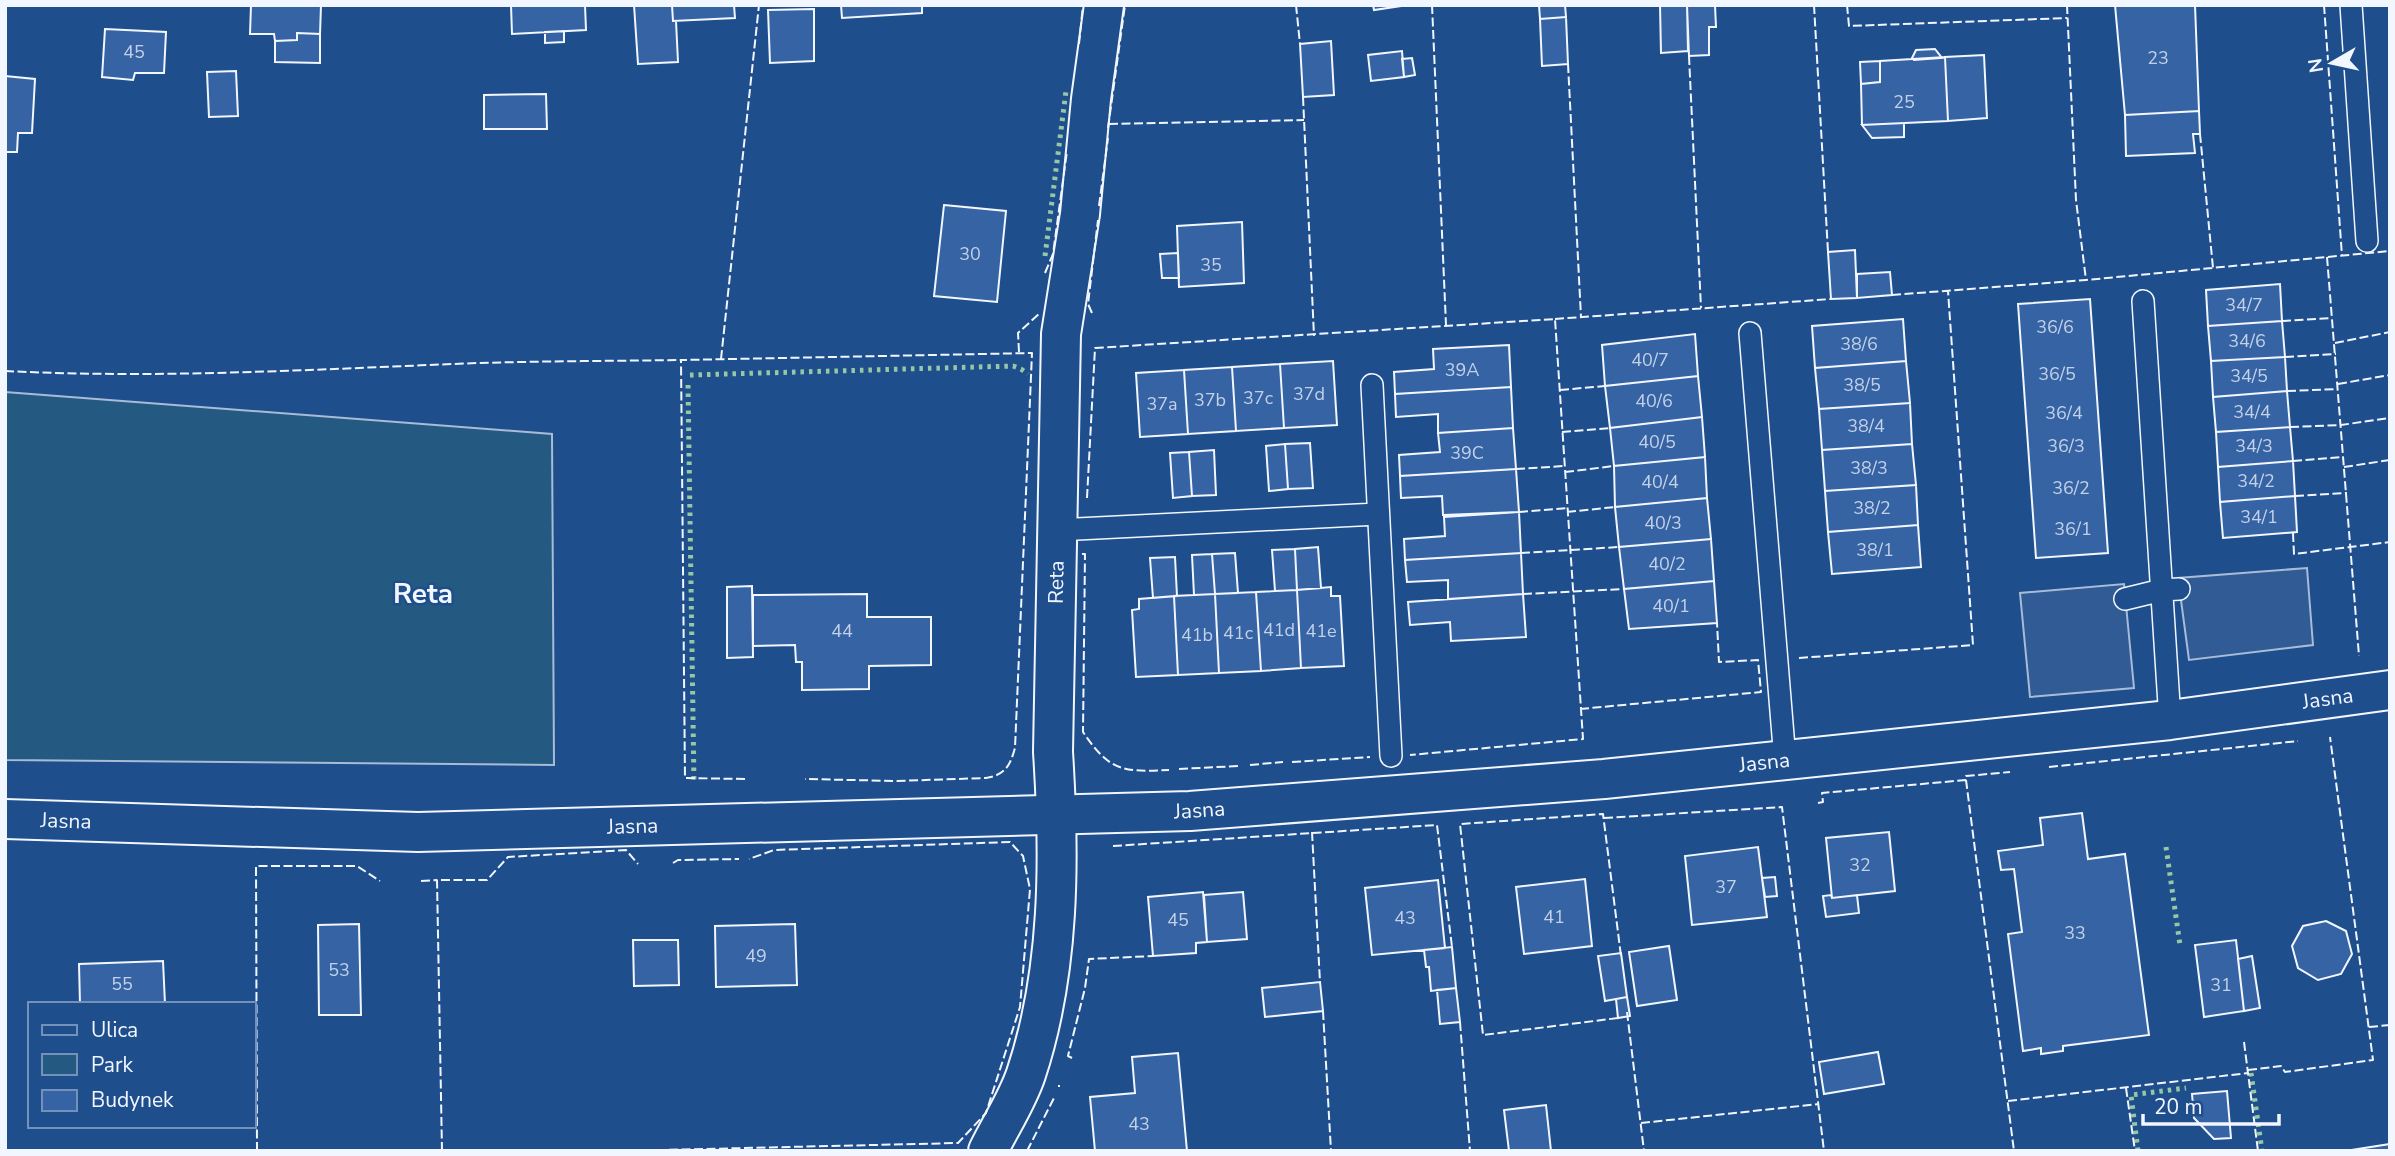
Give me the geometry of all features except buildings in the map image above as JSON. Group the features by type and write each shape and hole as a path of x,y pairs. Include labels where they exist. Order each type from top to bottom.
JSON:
{"street":[{"name":"Reta","path":"988,1151 1025,1076 1042,1013 1053,938 1057,815 1053,752 1061,334 1080,214 1091,99 1104,5"},
{"name":"Jasna","path":"5,820 418,832 1190,811 1604,779 2170,720 2390,690"}],"lane":[{"path":"2351,5 2367,241"},
{"path":"2143,301 2170,589 2170,720"},
{"path":"1750,332 1784,760"},
{"path":"1372,385 1391,756"},
{"path":"1057,530 1378,513"},
{"path":"2125,599 2170,589"}],"green space":[{"path":"5,392 552,434 554,765 5,760"}],"shaded area":[{"path":"2307,568 2313,645 2189,660 2178,578"},
{"path":"2124,584 2134,688 2030,697 2020,593"}],"hedge":[{"path":"1045,256 1066,91"},
{"path":"690,375 1013,366 1028,374"},
{"path":"688,385 694,784"},
{"path":"2166,847 2180,945"},
{"path":"2251,1073 2262,1151"},
{"path":"2138,1151 2131,1095 2186,1088"}],"fence":[{"path":"721,359 759,5"},
{"path":"1079,44 1083,5"},
{"path":"1108,128 1125,5"},
{"path":"1296,5 1300,44"},
{"path":"1432,5 1446,325"},
{"path":"1814,5 1828,252"},
{"path":"1847,5 1849,26 2067,18"},
{"path":"2067,5 2076,200 2086,280"},
{"path":"2324,5 2342,256"},
{"path":"1689,56 1701,308"},
{"path":"1568,64 1581,317"},
{"path":"1303,97 1314,336"},
{"path":"1109,124 1304,120"},
{"path":"2200,134 2213,268"},
{"path":"1099,206 1108,138"},
{"path":"1045,273 1053,254 1067,151"},
{"path":"1092,313 1088,304 1098,220"},
{"path":"1892,295 2086,280 2390,251"},
{"path":"2327,257 2359,656"},
{"path":"1799,658 1973,645 1948,291"},
{"path":"1555,319 1831,299"},
{"path":"1019,352 1018,333 1040,313"},
{"path":"2282,321 2332,318"},
{"path":"1087,498 1095,348 1555,319 1583,739 1410,755"},
{"path":"2335,343 2390,332"},
{"path":"745,779 685,778 681,360 1032,353 1015,748 1009,765 998,775 986,778 897,781 805,779"},
{"path":"2285,357 2336,354"},
{"path":"5,371 183,374 479,363 681,360"},
{"path":"2338,384 2390,375"},
{"path":"1560,390 1605,386"},
{"path":"2287,391 2338,389"},
{"path":"2290,427 2341,425 2390,418"},
{"path":"1562,432 1610,428"},
{"path":"2293,461 2343,457"},
{"path":"2344,467 2390,460"},
{"path":"1516,469 1564,466"},
{"path":"1565,472 1614,466"},
{"path":"2295,496 2347,493"},
{"path":"1567,512 1615,507"},
{"path":"1519,512 1567,508"},
{"path":"2293,533 2294,554 2390,542"},
{"path":"1521,553 1619,547"},
{"path":"1082,554 1085,554 1083,732 1101,755 1119,767 1140,771 1169,770"},
{"path":"1523,594 1624,589"},
{"path":"1580,709 1761,692 1758,660 1719,662 1717,623"},
{"path":"2248,1070 2281,1066 2285,1072 2373,1060 2330,737"},
{"path":"2049,767 2298,741"},
{"path":"1292,762 1370,757"},
{"path":"1250,765 1283,762"},
{"path":"1179,769 1238,766"},
{"path":"1818,803 1823,802 1822,793 1966,780 1966,776 2010,772"},
{"path":"1966,780 2014,1151"},
{"path":"1604,818 1782,807 1824,1151"},
{"path":"1618,1018 1483,1035 1460,824 1603,814 1621,956"},
{"path":"1113,846 1437,825 1452,947"},
{"path":"1312,832 1320,982"},
{"path":"619,1151 958,1143 986,1113 1020,1007 1030,889 1023,856 1010,842 774,850 749,859"},
{"path":"442,1151 437,880 487,880 508,857 626,850 638,864"},
{"path":"673,863 678,860 739,859"},
{"path":"257,1151 256,866 357,866 380,881"},
{"path":"421,881 437,880"},
{"path":"1072,1058 1068,1056 1085,988 1089,959 1153,956"},
{"path":"1323,1011 1331,1151"},
{"path":"1627,1012 1644,1151"},
{"path":"1460,1022 1470,1151"},
{"path":"2369,1027 2390,1025"},
{"path":"2244,1042 2258,1151"},
{"path":"2008,1101 2248,1073"},
{"path":"2126,1088 2135,1151"},
{"path":"1027,1151 1055,1096"},
{"path":"1641,1123 1819,1104"}],"district":[{"name":"Reta","path":"423,593"}]}
